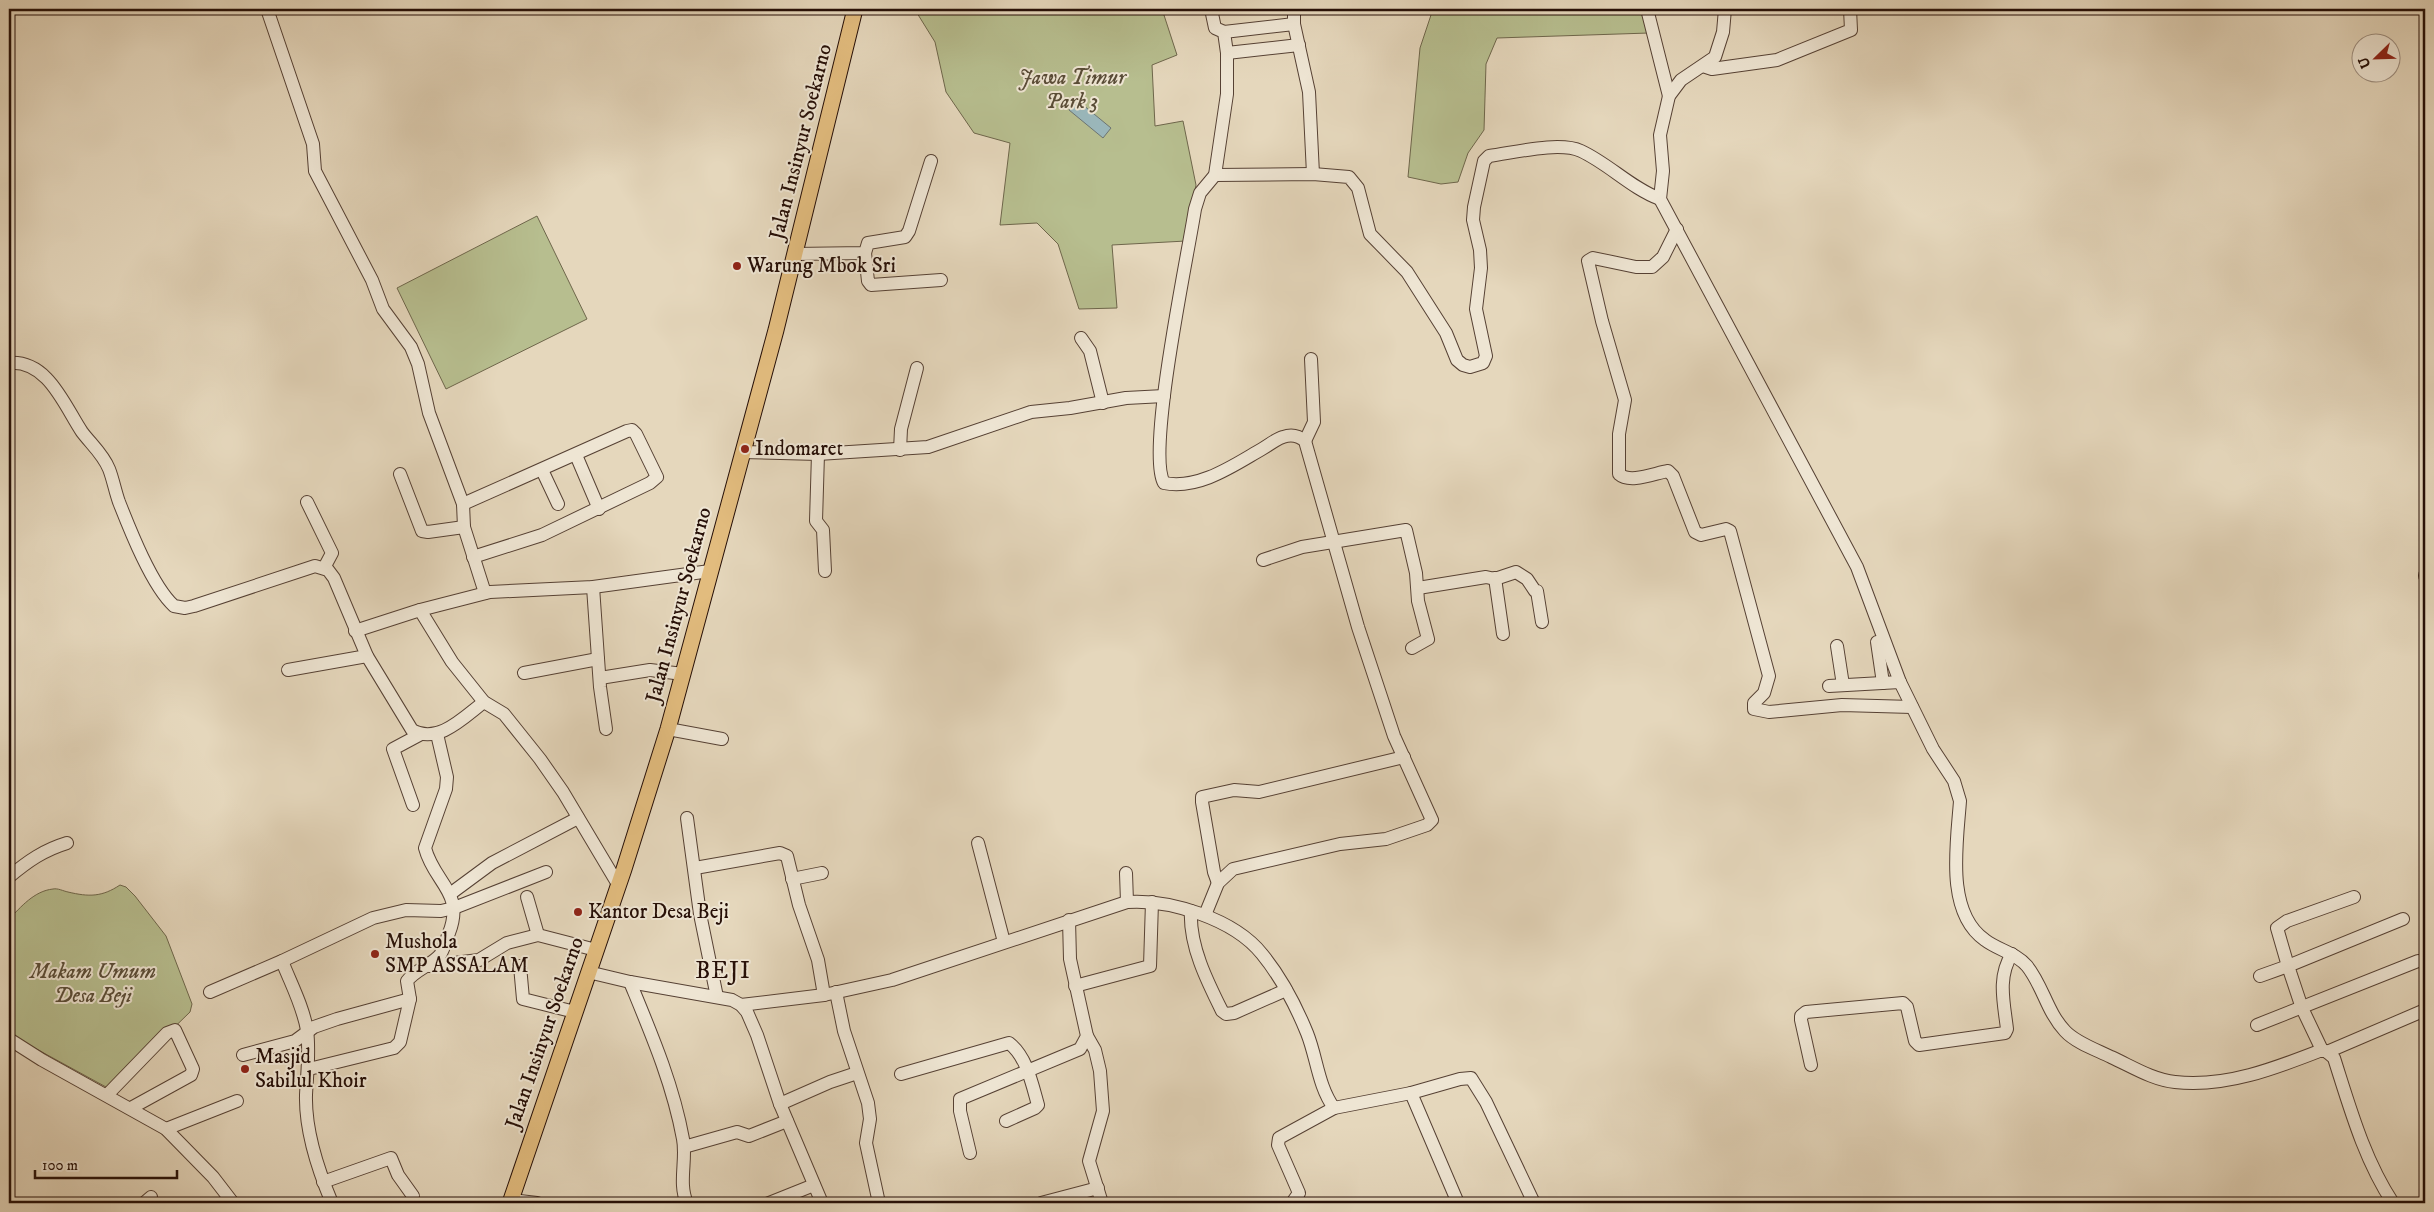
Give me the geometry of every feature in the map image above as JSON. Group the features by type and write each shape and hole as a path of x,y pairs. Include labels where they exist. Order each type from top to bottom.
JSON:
{"main road":[{"name":"Jalan Insinyur Soekarno","path":"511,1201 619,886 668,729 794,254 855,9"}],"street":[{"path":"267,9 313,144 315,171 372,280 383,309 411,347 418,364 429,414 463,504 464,527 486,593"},
{"path":"1211,9 1215,28 1224,32 1294,24"},
{"path":"1294,9 1294,24 1309,92 1313,174"},
{"path":"1647,9 1669,96"},
{"path":"1725,9 1718,50 1711,62 1681,80 1669,96 1660,135 1663,171 1660,199 1857,567 1900,682 1933,749 1948,770 1959,791 1955,872 1960,903 1975,930 1985,940 2012,954 2025,964 2036,978 2054,1019 2068,1033 2143,1072 2174,1082 2204,1082 2261,1072 2325,1051 2425,1010"},
{"path":"1703,66 1712,68 1766,63 1790,55 1851,30 1850,9"},
{"path":"1224,32 1227,53 1227,94 1215,175 1200,193 1195,209 1164,396 1159,462 1161,478 1164,483 1201,480 1236,464 1282,437 1292,436 1305,441"},
{"path":"1227,53 1299,45"},
{"path":"1215,175 1341,175 1354,181 1360,194 1370,234 1407,272 1446,333 1457,360 1463,365 1470,367 1483,363 1486,356 1476,309 1481,268 1480,250 1473,220 1484,160 1489,156 1543,149 1565,148 1580,151 1648,194 1660,199"},
{"path":"931,161 907,235 902,239 868,243 866,246 868,280 871,285 941,280"},
{"path":"1677,230 1663,257 1652,267 1636,267 1593,258 1588,261 1604,330 1626,400 1620,434 1619,474 1622,477 1632,478 1668,470 1673,476 1694,532 1701,535 1726,529 1730,531 1769,676 1764,693 1754,702 1754,709 1769,712 1842,705 1912,707"},
{"path":"794,254 866,253"},
{"path":"1081,338 1090,351 1103,403"},
{"path":"1205,915 1218,883 1233,869 1340,844 1386,839 1427,825 1432,820 1394,736 1358,627 1305,441 1314,422 1311,359"},
{"path":"9,363 26,364 49,381 103,459 135,540 158,584 174,606 185,608 194,606 297,570 315,566 324,568 334,578 367,656 408,726 421,734"},
{"path":"900,450 901,429 917,368"},
{"path":"742,452 818,454 900,450 944,443 1031,412 1103,403 1126,398 1164,396"},
{"path":"463,504 632,430 636,434 657,477 650,483 542,536 473,557"},
{"path":"818,454 816,521 823,530 825,571"},
{"path":"576,455 599,509"},
{"path":"542,470 558,504"},
{"path":"400,474 422,530 428,532 464,527"},
{"path":"307,502 332,553 324,568"},
{"path":"1263,560 1302,547 1406,530 1418,588 1418,601 1428,639 1412,648"},
{"path":"355,631 420,610 486,593 593,587 710,570"},
{"path":"1418,588 1491,578 1516,572 1525,576 1535,591 1538,591 1542,622"},
{"path":"1491,578 1503,634"},
{"path":"593,587 598,659 606,729"},
{"path":"420,610 452,662 484,702 504,714 540,759 619,886"},
{"path":"1877,642 1883,683"},
{"path":"1837,646 1843,685"},
{"path":"288,670 367,656"},
{"path":"524,672 598,659"},
{"path":"600,678 650,670 683,674"},
{"path":"1829,686 1900,682"},
{"path":"413,806 393,749 421,734 437,734 458,722 484,702"},
{"path":"668,729 722,739"},
{"path":"309,1069 333,1061 394,1048 400,1042 410,999 406,981 429,966 441,953 454,920 454,908 450,894 425,848 442,802 446,783 437,734"},
{"path":"1218,883 1214,872 1202,797 1234,790 1259,792 1404,756"},
{"path":"450,894 492,863 578,818"},
{"path":"687,818 700,914 716,997"},
{"path":"9,877 32,858 49,848 67,843"},
{"path":"978,843 1004,942"},
{"path":"694,868 780,853 787,856 792,879 816,954 868,1103 870,1120 866,1143 879,1203"},
{"path":"210,992 282,961 373,918 406,910 441,911 454,908 546,872"},
{"path":"792,879 822,873"},
{"path":"1126,873 1127,902"},
{"path":"527,897 538,935"},
{"path":"2354,897 2287,921 2277,928 2302,1008 2325,1051 2334,1058 2357,1128 2373,1169 2393,1203"},
{"path":"741,1005 830,993 892,980 1127,902 1152,902 1205,915 1237,933 1261,952 1286,990 1307,1034 1317,1070 1328,1100 1334,1108"},
{"path":"1076,986 1150,966 1152,902"},
{"path":"1191,911 1190,923 1204,976 1222,1011 1226,1014 1234,1013 1286,990"},
{"path":"2260,976 2403,919"},
{"path":"1069,920 1070,959 1088,1036 1100,1071 1101,1122 1089,1161 1102,1203"},
{"path":"429,966 479,960 507,943 538,935 596,950"},
{"path":"1811,1065 1800,1016 1806,1012 1903,1003 1908,1010 1916,1043 1919,1045 2005,1033 2007,1029 2002,976 2004,965 2012,954"},
{"path":"282,961 302,1009 307,1032 309,1069 306,1096 315,1158 332,1203"},
{"path":"2257,1025 2418,961"},
{"path":"520,966 523,999 575,1012"},
{"path":"588,972 630,982 732,1000 741,1005 757,1035 780,1104 822,1203"},
{"path":"630,982 668,1079 684,1146 684,1190 687,1203"},
{"path":"243,1055 295,1041 307,1032 337,1019 410,999"},
{"path":"107,1095 167,1033 175,1030 192,1069 191,1075 132,1108"},
{"path":"970,1153 960,1111 960,1099 1080,1049 1088,1036"},
{"path":"9,1039 166,1129 213,1177 233,1203"},
{"path":"901,1074 1009,1043 1018,1052 1027,1071 1038,1105 1006,1121"},
{"path":"780,1104 830,1082 857,1073"},
{"path":"1292,1203 1299,1193 1278,1145 1279,1138 1334,1108 1411,1093 1460,1079 1471,1078 1475,1081 1534,1203"},
{"path":"1411,1093 1458,1203"},
{"path":"166,1129 237,1101"},
{"path":"684,1146 737,1132 749,1136 787,1121"},
{"path":"323,1182 391,1158 402,1180 414,1196"},
{"path":"769,1203 814,1185"},
{"path":"1041,1203 1098,1188"},
{"path":"511,1201 537,1203"}],"green space":[{"name":"Jawa Timur Park 3","path":"917,9 1162,9 1177,55 1152,65 1155,126 1183,121 1196,185 1186,241 1112,245 1117,308 1079,309 1058,244 1037,223 1000,225 1010,143 974,133 946,92 935,42 917,13"},
{"path":"1433,9 1643,9 1649,33 1497,38 1486,64 1484,130 1468,153 1458,182 1441,184 1408,177 1420,48"},
{"path":"537,216 587,319 446,389 397,288"},
{"name":"Makam Umum Desa Beji","path":"120,885 126,887 135,896 166,936 192,1004 190,1012 115,1085 106,1087 9,1034 9,919 28,900 46,890 57,889 76,894 95,895 107,892"}],"water":[{"path":"1077,100 1111,128 1103,138 1069,110"}],"place":[{"name":"Warung Mbok Sri","path":"737,266"},
{"name":"Indomaret","path":"745,449"},
{"name":"Kantor Desa Beji","path":"578,912"},
{"name":"Mushola SMP ASSALAM","path":"375,954"},
{"name":"Masjid Sabilul Khoir","path":"245,1069"}],"district":[{"name":"BEJI","path":"723,971"}]}
